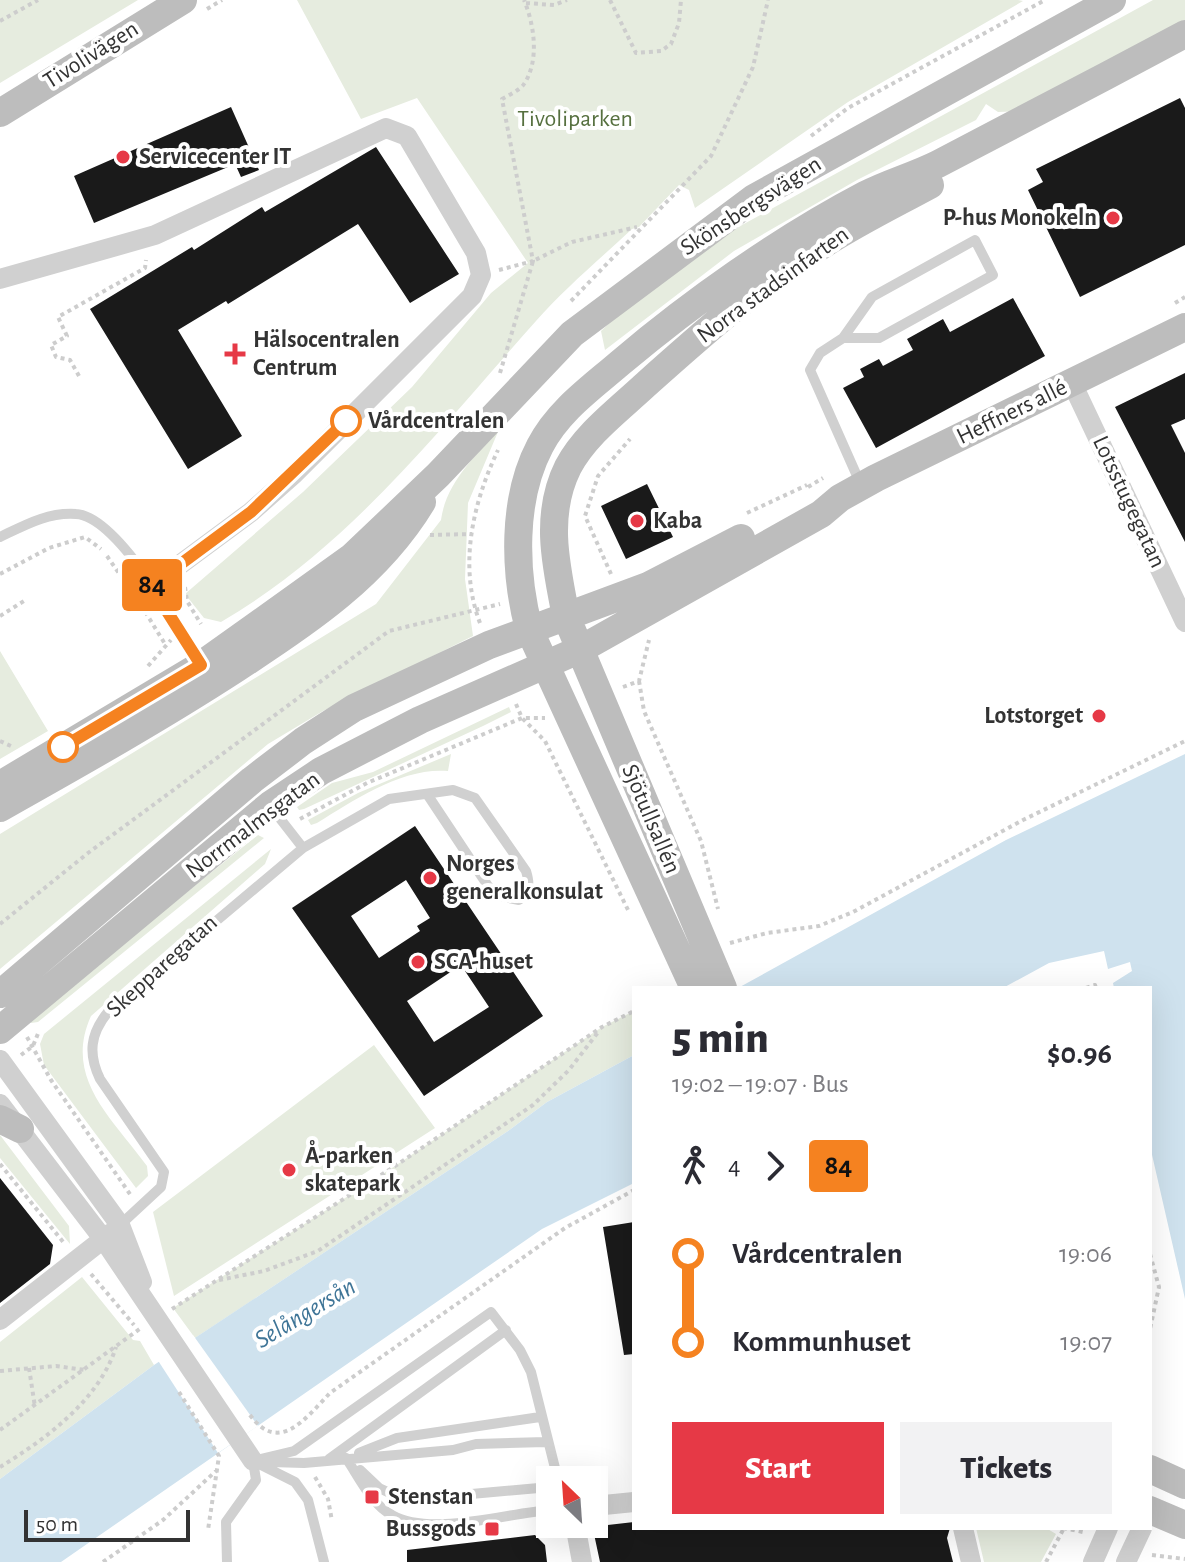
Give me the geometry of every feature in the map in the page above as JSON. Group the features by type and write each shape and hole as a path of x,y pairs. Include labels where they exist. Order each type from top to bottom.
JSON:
{"main road":[{"name":"Tivolivägen","path":"0,113 183,0"},
{"name":"Skönsbergsvägen","path":"0,785 300,627 367,572 401,536 438,475 572,334 754,198 1112,0"},
{"name":"Norra stadsinfarten","path":"544,666 521,600 520,532 525,477 541,443 568,407 644,343 779,246 866,195 928,169 1185,34"},
{"name":"Norra stadsinfarten","path":"581,649 566,616 553,552 555,512 569,466 602,425 729,311 823,244 1185,49"},
{"name":"Heffners allé","path":"566,616 648,586 783,517 851,492 1185,327"},
{"name":"Heffners allé","path":"581,649 821,514 851,492"},
{"name":"Norrmalmsgatan","path":"0,994 303,741 390,690 566,616"},
{"name":"Norrmalmsgatan","path":"0,1030 270,805 321,771 420,720 581,649"},
{"name":"Sjötullsallén","path":"581,649 722,986"},
{"name":"Sjötullsallén","path":"544,666 693,986"},
{"name":"Skönsbergsvägen","path":"0,808 171,712 207,674"},
{"path":"1152,1511 1185,1525"}],"street":[{"path":"0,279 155,235 386,128 407,136 476,253 481,275 472,296 294,474 192,558 151,586"},
{"name":"Lotsstugegatan","path":"1072,383 1178,591 1185,622"},
{"path":"0,1060 120,1225 156,1320"},
{"path":"0,1104 10,1124 104,1240 253,1461"},
{"path":"0,1320 120,1225"},
{"path":"1152,1506 1167,1477"},
{"path":"608,1505 632,1502"},
{"path":"963,1530 971,1562"},
{"path":"1093,1562 1107,1530"},
{"path":"1126,1562 1141,1530"},
{"path":"578,1538 582,1562"}],"lane":[{"path":"843,338 879,338 993,275 975,240 872,297 843,338 820,353 810,370 851,492"},
{"path":"0,537 46,516 79,513 107,527 151,586 207,674"},
{"name":"Skepparegatan","path":"120,1225 161,1187 164,1172 92,1063 95,1028 234,903 303,848 389,799 453,790 475,798 526,871 529,883 527,894 519,900 494,895 427,794"},
{"path":"270,805 303,848"},
{"path":"253,1461 294,1451 491,1312 506,1330 531,1372 554,1466"},
{"path":"328,1460 506,1330"},
{"path":"346,1458 397,1438 540,1417"},
{"path":"253,1461 328,1460 453,1450 476,1444 546,1442"},
{"path":"346,1458 379,1488 405,1500 536,1488"},
{"path":"346,1458 372,1497 392,1515 422,1524 536,1512"},
{"path":"227,1562 226,1522 256,1480 253,1461"},
{"path":"253,1461 295,1482 308,1500 324,1562"}],"path":[{"path":"0,21 38,0"},
{"path":"499,377 533,261 502,99 523,86 529,72 534,36 525,1 554,5 567,0"},
{"path":"610,0 630,45 636,53 647,55 671,44 679,23 681,0"},
{"path":"563,309 639,227 681,191 711,156 753,67 768,0"},
{"path":"481,275 533,261 572,242 639,227"},
{"path":"79,376 70,360 56,357 51,345 67,336 58,317 145,268 148,264 141,254"},
{"path":"605,580 612,576 588,525 587,504 598,476 630,439"},
{"path":"738,518 807,485"},
{"path":"444,533 472,534 470,566 475,608"},
{"path":"0,574 49,548 85,537 104,552 165,644"},
{"path":"192,558 196,573 186,584 184,596 201,624"},
{"path":"0,924 88,853 389,631 475,608 521,600"},
{"path":"0,616 24,601"},
{"path":"657,630 642,657 639,681 644,711 701,841 721,920"},
{"path":"599,698 639,681"},
{"path":"522,718 553,717 566,711"},
{"path":"0,741 13,747"},
{"path":"545,741 633,920"},
{"path":"724,932 726,944 830,921 1035,814 1185,741"},
{"path":"0,1430 117,1345 602,1027 632,1012"},
{"path":"216,1281 264,1271 304,1256 343,1234 533,1105 569,1070 602,1027"},
{"path":"258,1426 269,1433 284,1433 304,1420 330,1393 565,1228 632,1191"},
{"path":"1152,1261 1159,1287 1152,1320"},
{"path":"0,1467 52,1433 108,1371 117,1345"},
{"path":"0,1371 56,1366 85,1370"},
{"path":"29,1368 35,1407"},
{"path":"103,1562 196,1494 219,1468 218,1453 174,1386"},
{"path":"1046,1562 1063,1530"}],"green space":[{"path":"0,0 138,0 0,83"},
{"name":"Tivoliparken","path":"297,0 1023,1 848,102 695,208 689,190 679,185 639,227 632,229 547,309 427,445 351,523 267,592 221,622 204,618 185,594 303,492 412,387 491,293 528,263 417,98 361,119"},
{"path":"1153,0 1185,0 1185,25 1021,111 998,112 986,104 976,120 857,180 734,251 605,350 601,331 625,308 731,231"},
{"path":"500,427 468,503 465,579 473,636 323,711 268,744 0,969 0,834 376,604 441,520 456,481"},
{"path":"0,651 48,731 0,759"},
{"path":"509,707 511,712 483,726 304,809 297,807 332,783 373,772"},
{"path":"451,754 448,771 414,774 363,795 317,823 311,825 308,820 358,793"},
{"path":"258,835 264,838 38,1022 31,1023 30,1018"},
{"path":"271,849 265,864 91,1016 84,1038 83,1059 87,1078 107,1114 147,1166 148,1176 136,1188 44,1065 40,1044 44,1034"},
{"path":"632,1012 632,1056 547,1102 195,1338 173,1308 392,1168 602,1027"},
{"name":"Å-parken skatepark","path":"374,1045 435,1128 174,1296 153,1212"},
{"path":"0,1135 69,1226 70,1244 0,1158"},
{"path":"82,1277 133,1340 140,1341 154,1365 0,1479 0,1342"},
{"path":"976,1530 1049,1530 1056,1534 1041,1562 984,1562"}],"water":[{"path":"1185,754 1185,1299 1152,1155 1152,986 1114,986 1113,983 1132,971 1130,962 1108,969 1104,951 1049,963 1007,986 742,986 1006,840"},
{"name":"Selångersån","path":"632,1056 632,1184 542,1229 61,1562 0,1562 0,1479 154,1365 508,1131 547,1102"}],"pier":[{"path":"193,1335 258,1426 218,1453 157,1359"}],"building":[{"name":"P-hus Monokeln","path":"1180,98 1185,108 1185,245 1080,297 1028,190 1043,182 1036,169"},
{"path":"231,107 259,170 241,177 236,166 228,167 94,223 74,176"},
{"path":"376,147 459,274 410,303 358,224 228,304 226,301 178,330 242,436 188,469 90,309 262,207 265,212"},
{"path":"1013,298 1045,356 876,448 843,388 864,377 860,369 879,359 883,366 913,350 907,339 943,319 950,332"},
{"path":"1185,373 1185,419 1171,425 1185,453 1185,542 1115,407"},
{"name":"Kaba","path":"647,484 673,537 626,559 601,506"},
{"name":"SCA-huset","path":"415,826 543,1016 424,1096 292,908","holes":["406,880 430,918 417,926 420,931 379,958 351,916","461,965 489,1007 434,1042 407,1001"]},
{"path":"0,1178 53,1245 50,1264 0,1303"},
{"path":"632,1222 632,1354 624,1355 603,1227"},
{"path":"632,1522 632,1530 949,1530 947,1538 953,1562 600,1562 595,1538 608,1538 608,1525"},
{"path":"535,1535 545,1545 547,1562 407,1562 407,1550"}],"bus line":[{"name":"84","path":"63,747 201,665 151,586 251,512 346,421"}],"place":[{"name":"Servicecenter IT","path":"123,157"},
{"name":"P-hus Monokeln","path":"1113,218"},
{"name":"Hälsocentralen Centrum","path":"235,354"},
{"name":"Vårdcentralen","path":"346,421"},
{"name":"Kaba","path":"637,521"},
{"name":"Lotstorget","path":"1099,716"},
{"name":"Norges generalkonsulat","path":"430,878"},
{"name":"SCA-huset","path":"418,962"},
{"name":"Å-parken skatepark","path":"289,1170"},
{"name":"Stenstan","path":"372,1497"},
{"name":"Bussgods","path":"492,1529"}]}
